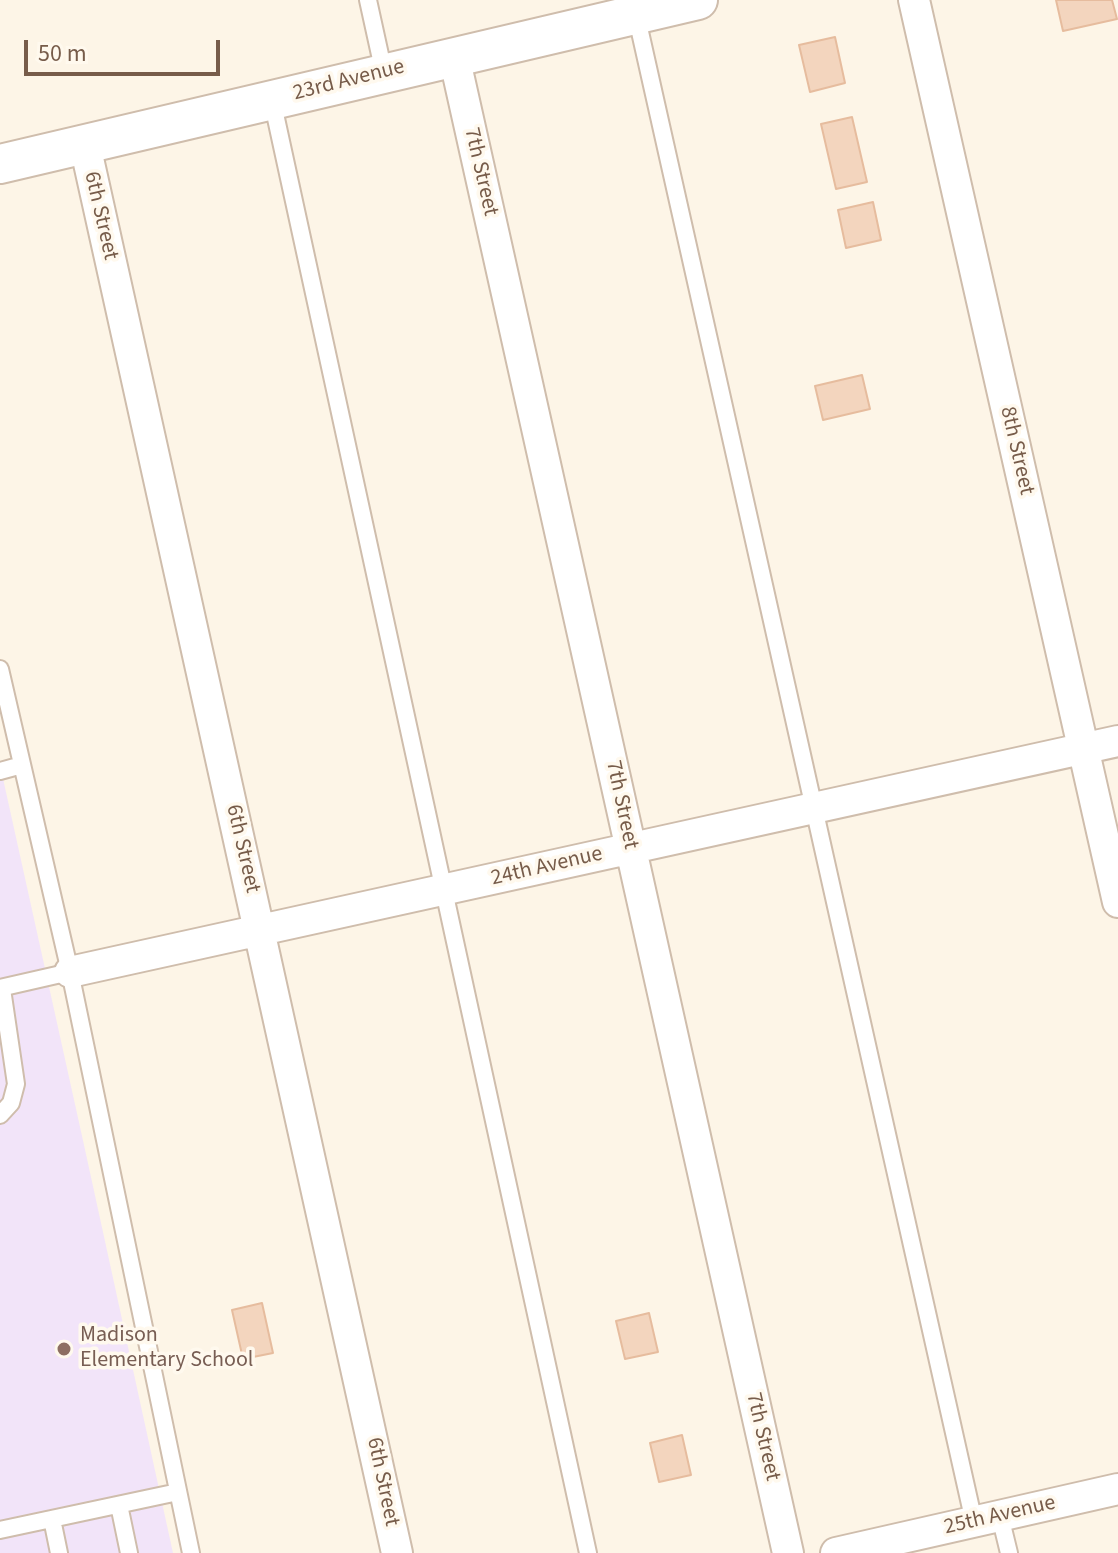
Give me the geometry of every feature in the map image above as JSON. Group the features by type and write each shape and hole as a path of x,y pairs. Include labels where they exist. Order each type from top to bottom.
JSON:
{"street":[{"name":"23rd Avenue","path":"0,164 698,0"},
{"name":"8th Street","path":"914,0 1118,902"},
{"name":"7th Street","path":"454,56 788,1553"},
{"name":"6th Street","path":"85,145 397,1553"},
{"name":"24th Avenue","path":"70,972 1118,741"},
{"name":"25th Avenue","path":"836,1553 1118,1489"}],"lane":[{"path":"368,0 384,73"},
{"path":"636,14 814,808 987,1519 1009,1553"},
{"path":"272,100 588,1553"},
{"path":"0,669 70,972 191,1553"},
{"path":"0,771 22,765"},
{"path":"0,1115 11,1103 16,1084 1,988 70,972"},
{"path":"0,1530 178,1492"},
{"path":"119,1505 129,1553"},
{"path":"52,1519 59,1553"}],"shaded area":[{"name":"Madison Elementary School","path":"0,765 84,1145 173,1553 0,1553"}],"building":[{"path":"1056,0 1112,0 1117,19 1063,31"},
{"path":"835,37 845,83 810,92 799,45"},
{"path":"852,117 867,182 836,189 821,124"},
{"path":"873,202 881,240 846,248 838,210"},
{"path":"862,375 870,409 823,420 815,386"},
{"path":"262,1303 273,1353 243,1359 232,1310"},
{"path":"649,1313 658,1352 625,1359 616,1321"},
{"path":"682,1435 691,1475 659,1482 650,1443"}],"place":[{"name":"Madison Elementary School","path":"64,1349"}]}
